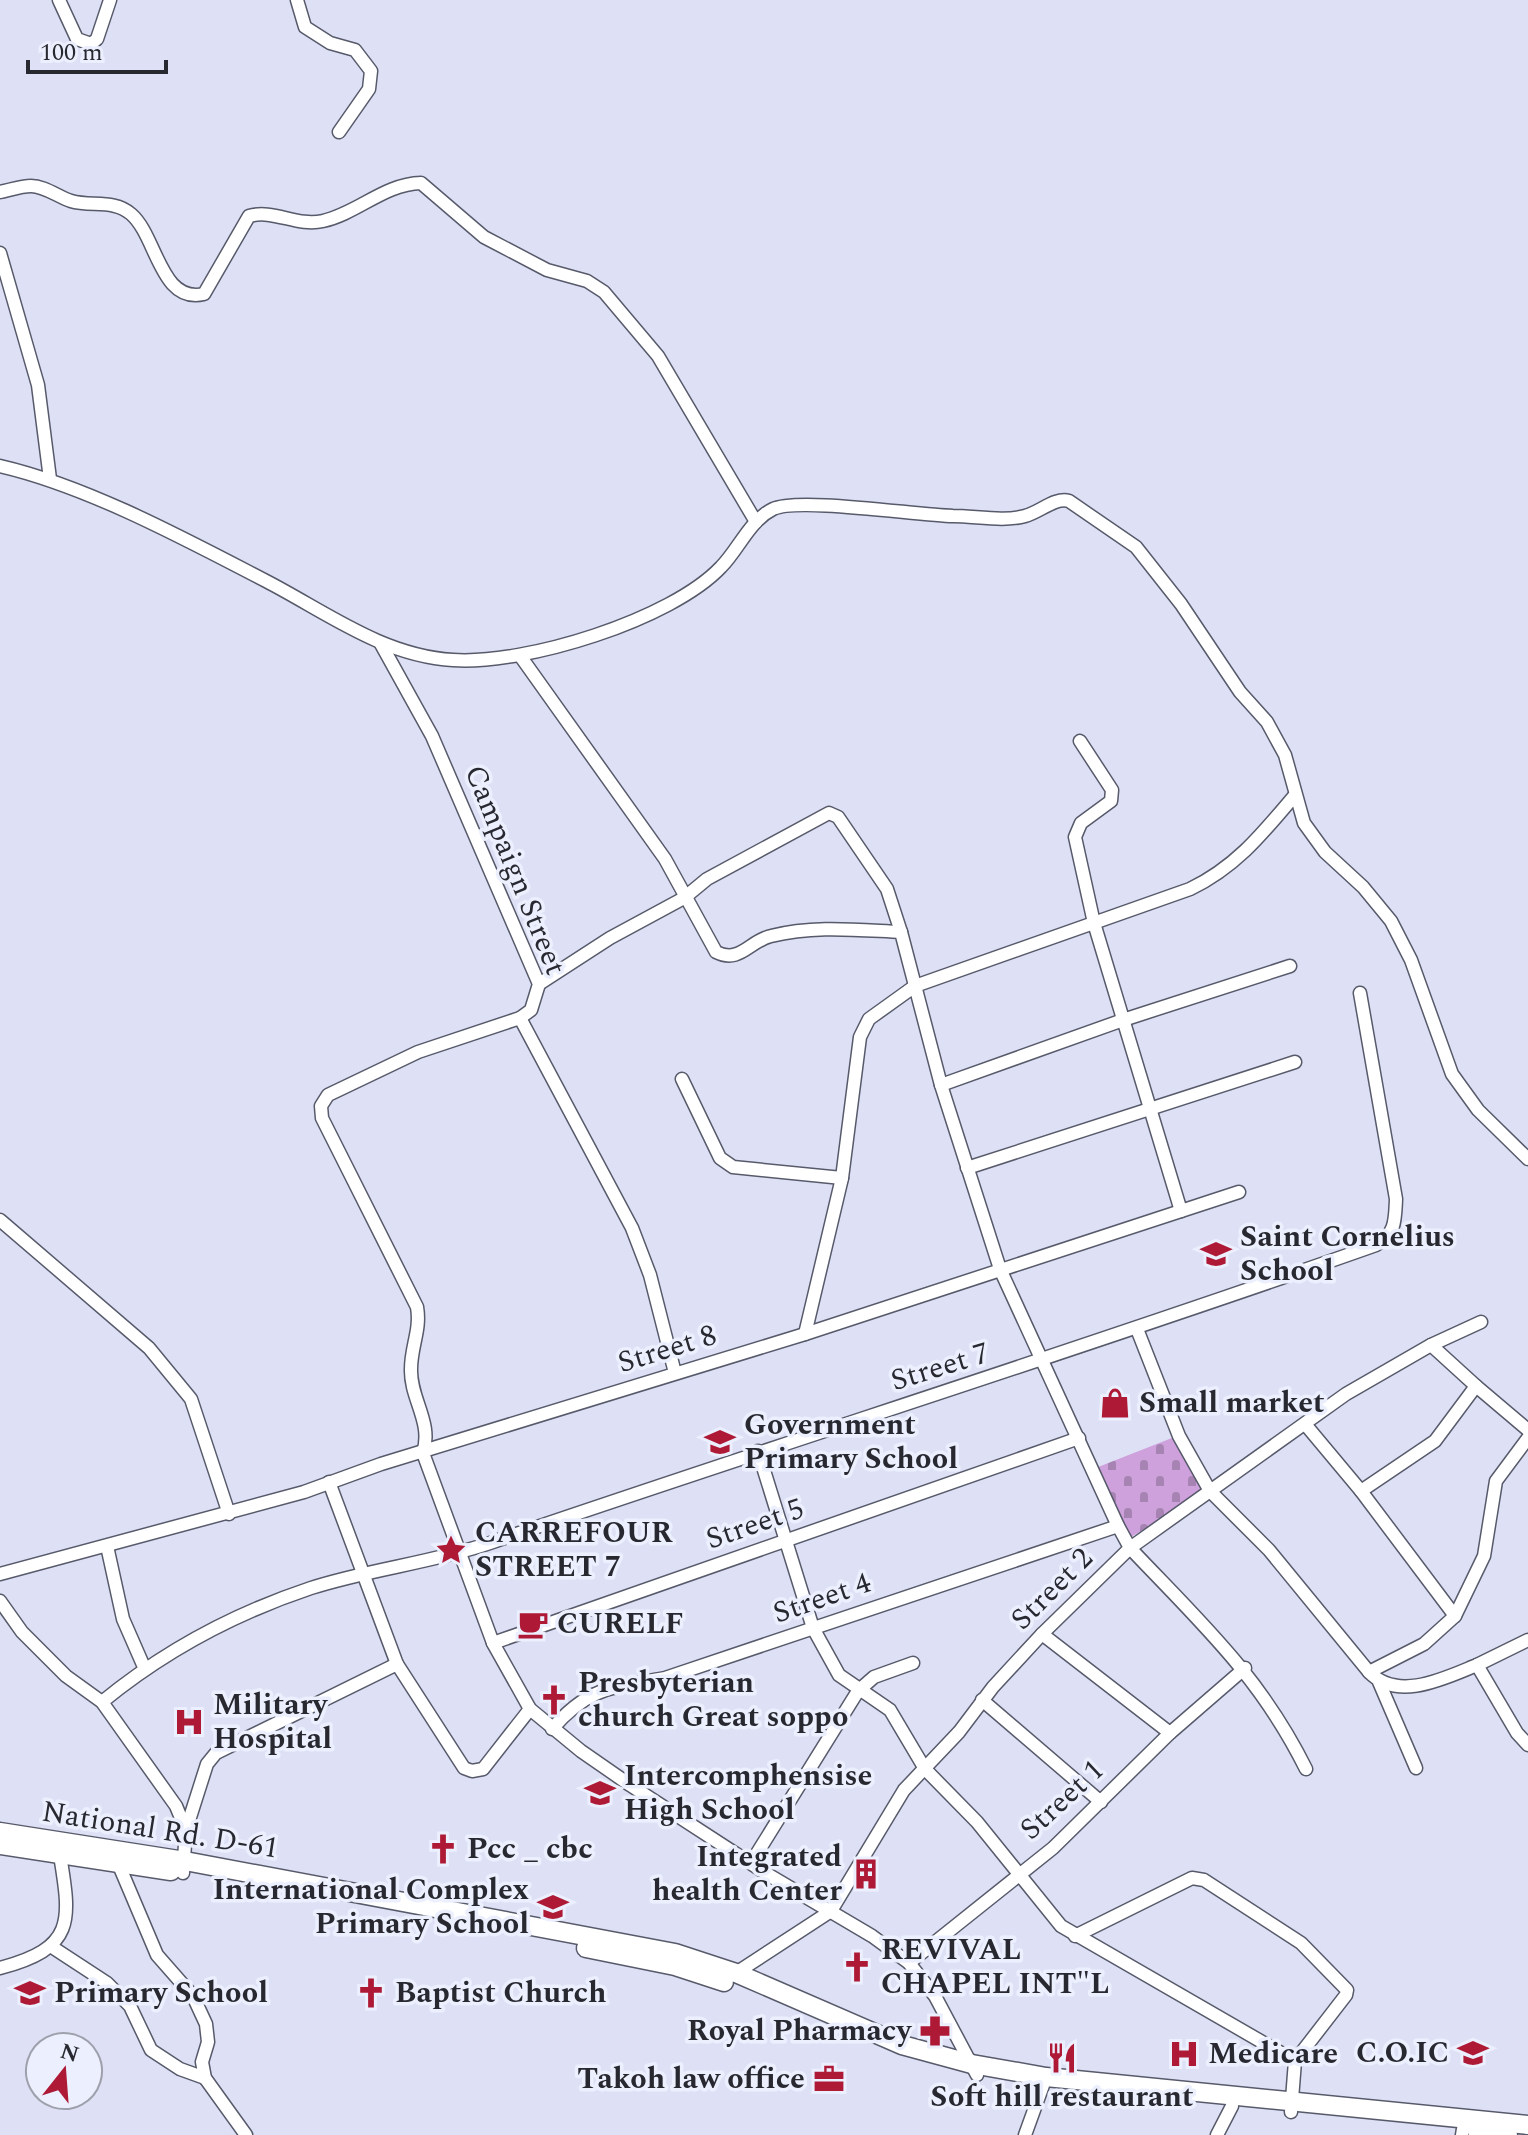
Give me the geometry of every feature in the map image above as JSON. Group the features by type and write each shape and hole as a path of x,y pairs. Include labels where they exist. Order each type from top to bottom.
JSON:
{"highway":[{"name":"National Rd. D-61","path":"0,1832 675,1966 744,1989 899,2055 1044,2081 1232,2106 1291,2106 1462,2132 1508,2135"},
{"name":"National Rd. D-61","path":"0,1845 118,1863 184,1867 642,1946 736,1973 902,2045 975,2070"},
{"name":"National Rd. D-61","path":"1044,2081 1291,2106 1528,2125"}],"street":[{"path":"59,0 77,39 91,44 97,39 110,0"},
{"path":"297,0 305,27 330,43 355,50 371,71 369,89 339,132"},
{"path":"0,192 32,186 72,201 114,205 129,211 141,224 173,286 195,296 204,294 249,216 261,213 301,223 323,221 403,183 421,183 484,237 547,270 587,281 604,292 658,356 756,522"},
{"path":"0,253 38,385 50,479"},
{"path":"0,466 50,479 265,581 381,644 452,660 521,657 636,621 680,601 721,568 756,522 773,509 793,503 910,515 1021,517 1059,500 1069,501 1136,547 1181,604 1240,692 1267,722 1285,755 1304,823 1325,852 1363,887 1391,921 1411,960 1452,1074 1478,1110 1528,1159"},
{"name":"Campaign Street","path":"381,644 432,736 539,984 531,1010 520,1018 418,1052 328,1095 321,1106 322,1118 417,1307 418,1338 411,1371 427,1439 423,1453 493,1643 530,1709 552,1729 593,1760 909,1963 935,1996 975,2070"},
{"path":"521,657 665,859 716,952 725,957 738,955 765,937 802,928 901,932"},
{"path":"1080,741 1112,790 1111,801 1076,830 1094,923 1181,1211"},
{"path":"805,1334 842,1178 860,1037 869,1019 915,986 1218,876 1249,851 1295,795"},
{"path":"539,984 610,938 684,898 707,879 829,813 838,817 887,889 941,1085 1000,1269 1118,1526 1130,1548 1245,1668 1272,1705 1306,1769"},
{"path":"941,1085 1123,1020 1290,966"},
{"name":"Street 7","path":"102,1702 144,1667 218,1628 310,1589 459,1554 758,1451 1042,1362 1388,1238 1394,1227 1396,1199 1360,993"},
{"path":"520,1018 632,1228 650,1275 675,1373"},
{"path":"967,1168 1295,1062"},
{"path":"682,1079 720,1158 733,1167 842,1178"},
{"name":"Street 8","path":"0,1574 229,1514 805,1334 1239,1192"},
{"path":"0,1220 149,1348 191,1399 229,1514"},
{"name":"Street 2","path":"736,1973 831,1911 880,1825 925,1769 1042,1634 1130,1548 1346,1394 1431,1345 1481,1322"},
{"path":"1137,1329 1179,1436 1210,1491 1269,1550 1379,1682 1416,1768"},
{"path":"1431,1345 1528,1430"},
{"path":"1361,1491 1435,1441 1476,1386"},
{"path":"1305,1424 1361,1491 1455,1616"},
{"name":"Street 5","path":"493,1643 1079,1438"},
{"path":"1369,1672 1424,1644 1455,1616 1484,1556 1496,1481 1528,1438"},
{"path":"758,1451 813,1628 839,1675 858,1691 890,1710 925,1769 1020,1874 1061,1926 1295,2061"},
{"path":"329,1482 397,1664 464,1768 472,1771 483,1769 530,1709"},
{"name":"Street 4","path":"552,1729 573,1705 592,1693 665,1678 1118,1526"},
{"path":"107,1546 123,1619 144,1667"},
{"path":"0,1601 22,1632 66,1676 102,1702 176,1806 186,1830"},
{"path":"1042,1634 1170,1733"},
{"path":"1379,1682 1413,1686 1433,1683 1528,1640"},
{"path":"751,1863 858,1691 874,1677 913,1663"},
{"path":"184,1867 186,1830 207,1764 216,1753 397,1664"},
{"path":"1477,1665 1517,1733 1528,1745"},
{"name":"Street 1","path":"909,1963 1020,1874 1101,1802 1170,1733 1245,1668"},
{"path":"982,1700 1101,1802"},
{"path":"0,1968 52,1947 68,1920 60,1855"},
{"path":"118,1863 157,1955 193,1996 206,2024 208,2042 202,2062 205,2078 246,2135"},
{"path":"1075,1936 1192,1878 1204,1880 1301,1943 1347,1990 1295,2061 1291,2106"},
{"path":"52,1947 107,1983 130,2006 151,2050 180,2069 205,2078"},
{"path":"1025,2135 1044,2081"},
{"path":"1217,2135 1232,2106"}],"green space":[{"path":"1177,1436 1203,1495 1124,1541 1093,1469"}],"place":[{"name":"Saint Cornelius School","path":"1216,1254"},
{"name":"Small market","path":"1115,1403"},
{"name":"Government Primary School","path":"720,1442"},
{"name":"CARREFOUR STREET 7","path":"451,1550"},
{"name":"CURELF","path":"533,1624"},
{"name":"Presbyterian church Great soppo","path":"554,1700"},
{"name":"Military Hospital","path":"189,1722"},
{"name":"Intercomphensise High School","path":"600,1793"},
{"name":"Pcc _ cbc","path":"443,1849"},
{"name":"Integrated health Center","path":"866,1874"},
{"name":"International Complex Primary School","path":"553,1907"},
{"name":"REVIVAL CHAPEL INT\"L","path":"857,1967"},
{"name":"Primary School","path":"30,1993"},
{"name":"Baptist Church","path":"371,1993"},
{"name":"Royal Pharmacy","path":"935,2031"},
{"name":"C.O.IC","path":"1473,2053"},
{"name":"Medicare","path":"1184,2054"},
{"name":"Soft hill restaurant","path":"1062,2058"},
{"name":"Takoh law office","path":"829,2079"}]}
